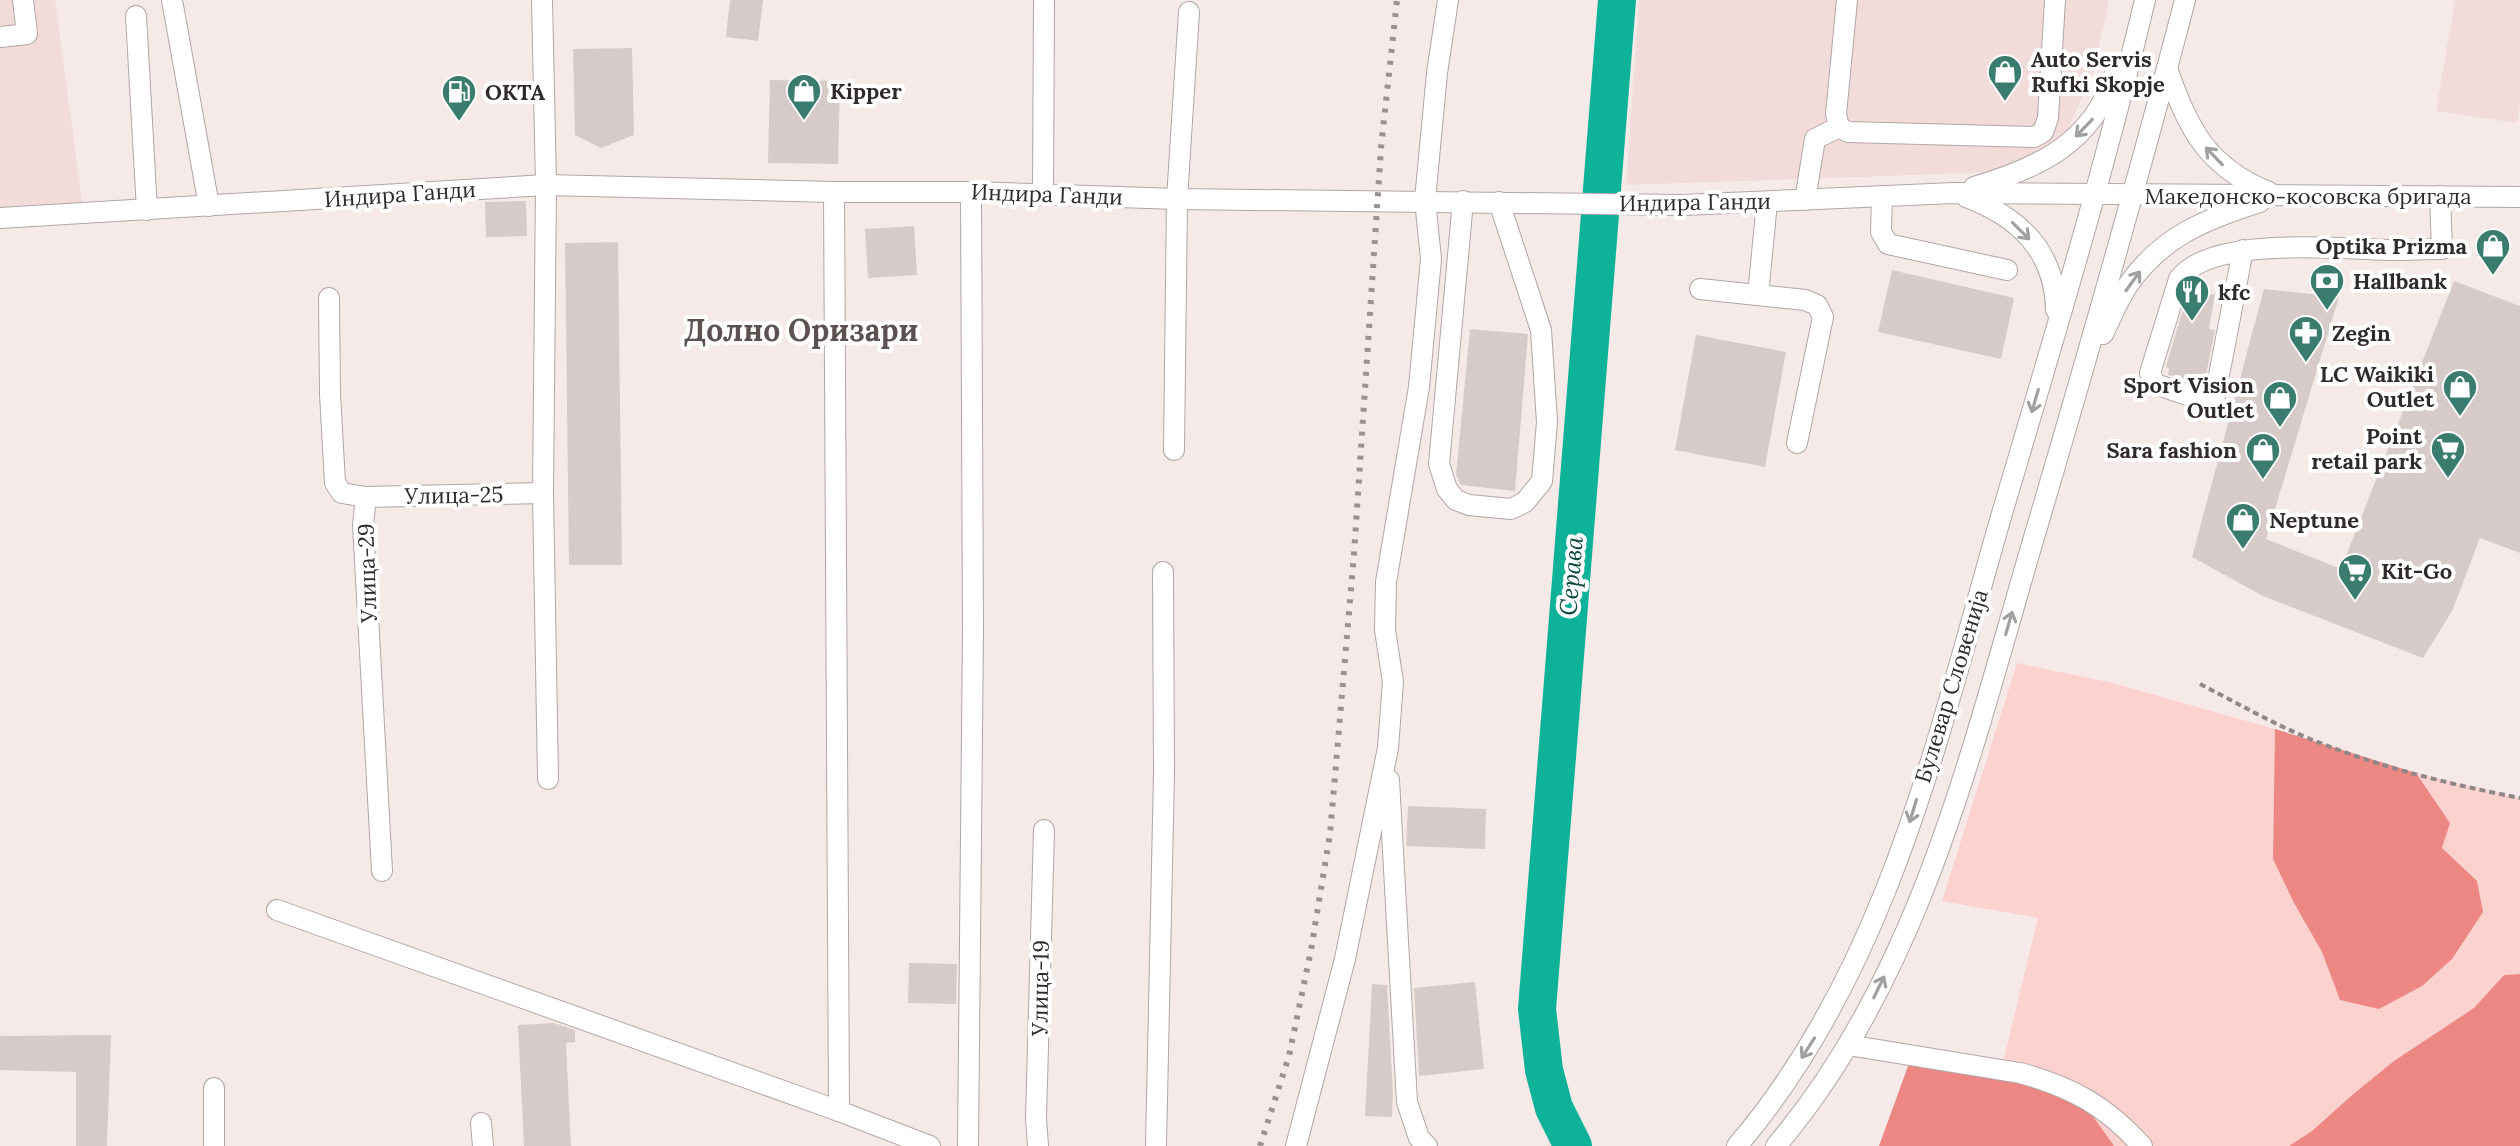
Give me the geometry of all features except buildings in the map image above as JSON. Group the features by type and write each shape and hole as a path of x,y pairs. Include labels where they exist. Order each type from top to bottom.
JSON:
{"street":[{"path":"0,37 27,34 23,0"},
{"path":"172,0 209,206"},
{"path":"542,0 546,185 543,493 548,779"},
{"path":"1043,193 1044,0"},
{"path":"1296,1146 1345,959 1388,748 1393,682 1385,630 1386,582 1419,387 1431,259 1425,200 1437,73 1448,0"},
{"path":"1847,0 1836,114 1839,127 1848,132 2034,137 2043,132 2048,118 2055,0"},
{"name":"Булевар Словенија","path":"1776,1146 1825,1083 1848,1045 1899,947 1947,823 2083,374 2185,0"},
{"path":"1954,193 2010,177 2038,165 2071,142 2092,121 2110,89 2123,48 2144,4"},
{"name":"Булевар Словенија","path":"1737,1146 1788,1079 1835,1004 1895,869 1943,718 2095,194 2144,4"},
{"path":"1174,450 1177,199 1189,12"},
{"path":"136,16 147,210"},
{"path":"2167,68 2180,106 2198,139 2230,171 2248,183 2279,196"},
{"path":"1805,200 1815,139 1839,127"},
{"name":"Индира Ганди","path":"0,218 546,185 1043,193 1177,199 1683,205 1954,193 2095,194"},
{"path":"834,192 839,1111"},
{"path":"968,1146 973,630 971,192"},
{"path":"1954,193 1990,206 2020,226 2043,254 2056,289 2057,326"},
{"name":"Македонско-косовска бригада","path":"2095,194 2520,197"},
{"path":"1882,196 1881,232 1888,244 2007,270"},
{"path":"2083,374 2127,286 2154,253 2193,226 2279,196"},
{"path":"2243,250 2215,396 2208,402 2155,384 2150,373 2179,279 2195,264 2243,250 2326,246 2442,249 2440,196"},
{"path":"1463,201 1439,464 1447,489 1456,500 1469,505 1511,509 1525,502 1542,481 1547,422 1541,330 1499,202"},
{"path":"1758,295 1767,202"},
{"path":"1700,289 1805,300 1817,305 1823,317 1797,443"},
{"name":"Улица-29","path":"329,298 335,483 342,493 366,497 363,525 382,871"},
{"name":"Улица-25","path":"366,497 543,493"},
{"path":"1156,1146 1164,773 1163,572"},
{"path":"1388,748 1407,1102 1419,1138 1427,1146"},
{"name":"Улица-19","path":"1038,1146 1036,1118 1044,830"},
{"path":"277,910 930,1146"},
{"path":"1848,1045 1965,1063 2047,1080 2103,1108 2142,1146"},
{"path":"214,1088 214,1146"},
{"path":"481,1123 483,1146"}],"path":[{"path":"2200,684 2268,720 2323,744 2416,773 2520,798"}],"shaded area":[{"path":"0,0 55,0 83,208 0,216"},
{"path":"1639,0 2109,0 2094,69 2068,130 2051,150 1999,172 1626,185"},
{"path":"2455,0 2520,0 2520,101 2517,123 2436,111"},
{"path":"2017,663 2113,683 2275,729 2273,859 2322,952 2340,1000 2476,881 2442,848 2450,823 2416,773 2520,798 2520,974 2504,975 2474,1008 2395,1061 2312,1131 2289,1146 2114,1146 2076,1092 2001,1070 2038,918 1942,901"},
{"path":"2275,729 2416,773 2450,823 2442,848 2477,881 2483,912 2452,959 2422,986 2379,1009 2340,1000 2322,952 2273,859"},
{"path":"2520,974 2520,1146 2289,1146 2312,1131 2394,1061 2474,1008 2504,975"},
{"path":"1912,1055 2076,1092 2114,1146 1879,1146"}],"waterway":[{"name":"Серава","path":"1573,1146 1554,1108 1544,1070 1537,1009 1617,0"}],"railway":[{"path":"1260,1146 1289,1056 1330,834 1354,554 1381,148 1397,0"}],"place":[{"name":"Auto Servis Rufki Skopje","path":"2005,103"},
{"name":"Kipper","path":"804,122"},
{"name":"ОКТА","path":"459,123"},
{"name":"Optika Prizma","path":"2493,277"},
{"name":"Hallbank","path":"2327,312"},
{"name":"kfc","path":"2192,323"},
{"name":"Zegin","path":"2306,364"},
{"name":"LC Waikiki Outlet","path":"2460,418"},
{"name":"Sport Vision Outlet","path":"2280,429"},
{"name":"Point retail park","path":"2448,480"},
{"name":"Sara fashion","path":"2263,481"},
{"name":"Neptune","path":"2243,551"},
{"name":"Kit-Go","path":"2355,602"}],"district":[{"name":"Долно Оризари","path":"801,330"}]}
